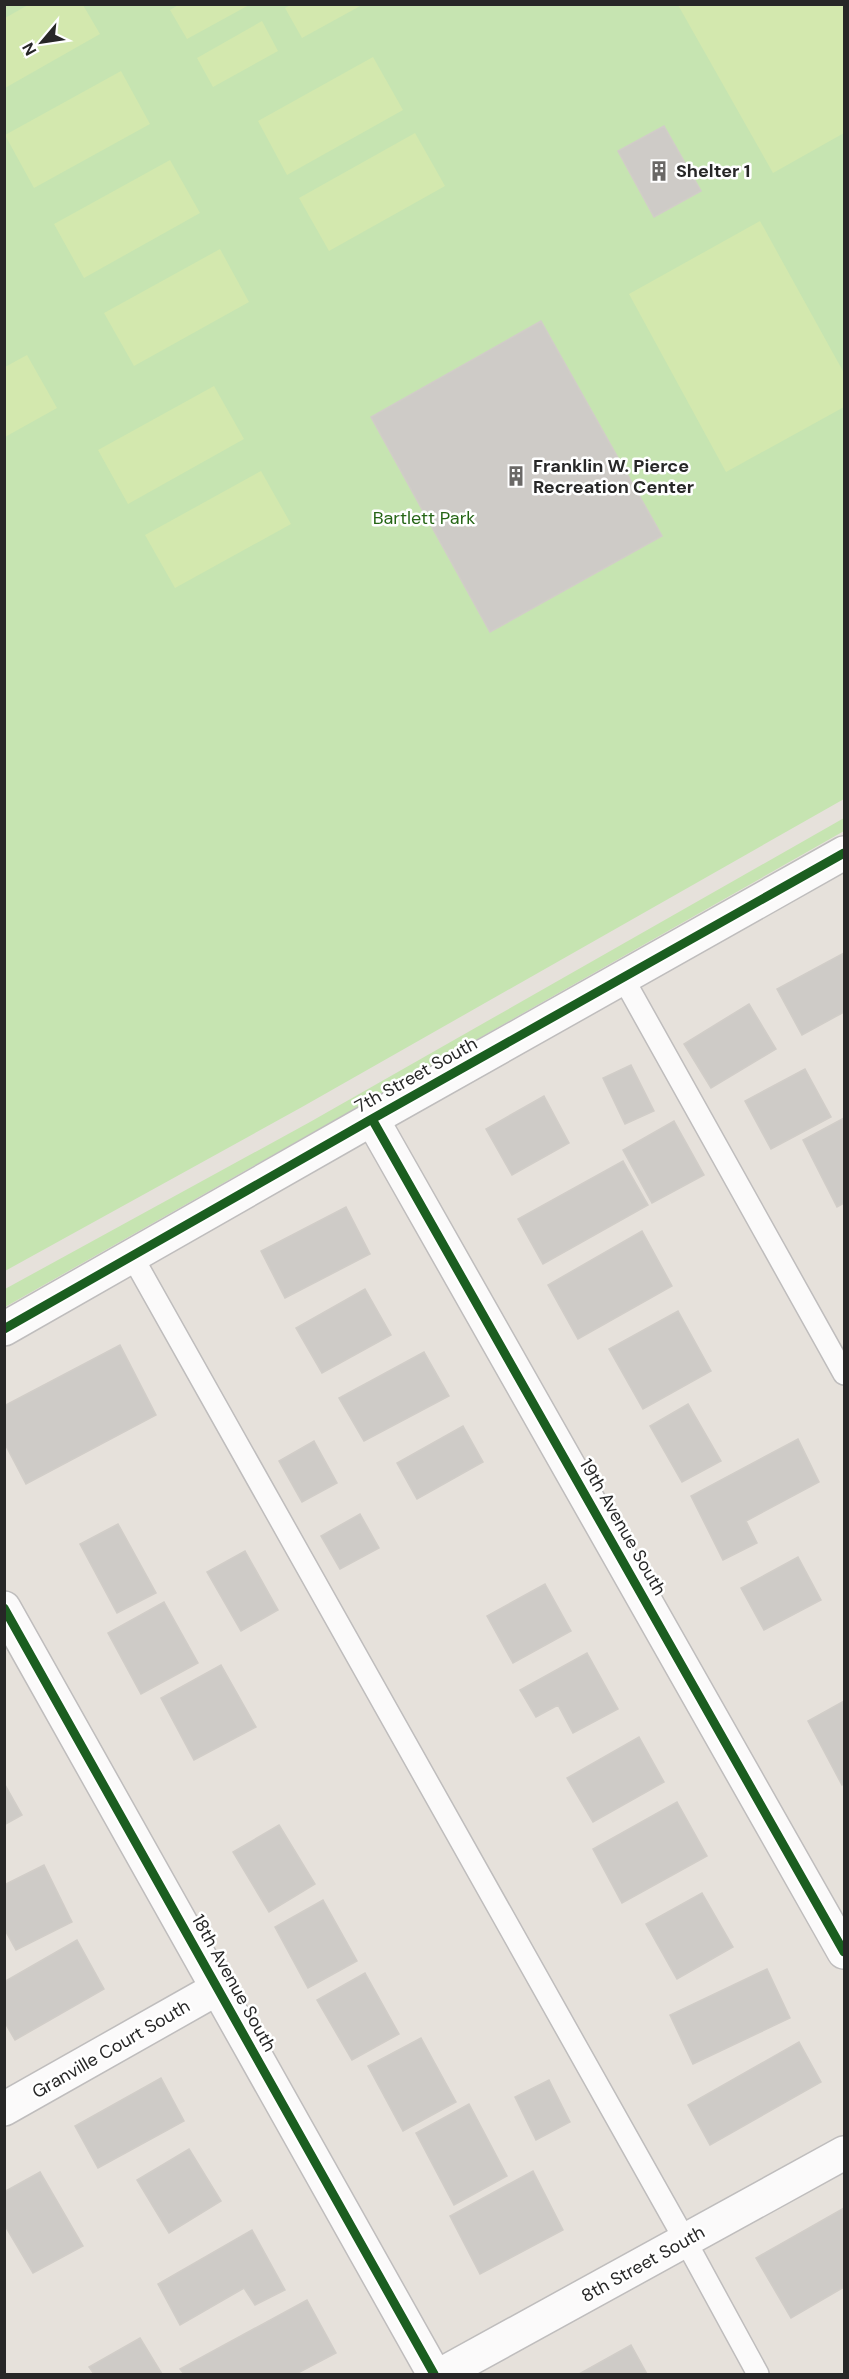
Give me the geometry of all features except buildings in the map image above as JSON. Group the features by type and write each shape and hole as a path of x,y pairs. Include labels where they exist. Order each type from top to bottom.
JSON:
{"street":[{"name":"7th Street South","path":"4,1329 844,853"},
{"name":"19th Avenue South","path":"372,1119 844,1952"},
{"name":"18th Avenue South","path":"7,1619 218,1988 434,2374"},
{"name":"Granville Court South","path":"4,2109 218,1988"},
{"name":"8th Street South","path":"442,2374 844,2153"}],"lane":[{"path":"623,978 844,1374"},
{"path":"132,1257 686,2240 758,2374"}],"green space":[{"path":"180,4 249,5 187,39 170,10"},
{"path":"292,4 362,5 302,38 285,8"},
{"name":"Bartlett Park","path":"5,5 844,5 844,799 302,1107 5,1271"},
{"path":"28,5 83,5 100,34 5,88 5,18"},
{"path":"678,5 844,5 844,133 773,173"},
{"path":"262,21 278,51 213,87 197,58"},
{"path":"373,57 403,110 287,175 258,121"},
{"path":"121,71 150,124 34,188 5,135"},
{"path":"415,133 445,186 329,251 299,198"},
{"path":"170,160 200,213 84,278 54,224"},
{"path":"760,221 844,373 844,407 726,472 629,294"},
{"path":"220,249 249,302 134,366 104,313"},
{"path":"27,355 57,408 5,437 5,367"},
{"path":"214,386 244,439 128,504 98,450"},
{"path":"261,471 291,524 175,588 145,535"},
{"path":"844,818 844,831 5,1307 5,1289 310,1122"}],"cycle path":[{"path":"4,1329 844,853"},
{"path":"372,1119 844,1952"},
{"path":"4,1608 434,2374"}],"place":[{"name":"Shelter 1","path":"659,171"},
{"name":"Franklin W. Pierce Recreation Center","path":"516,476"}]}
